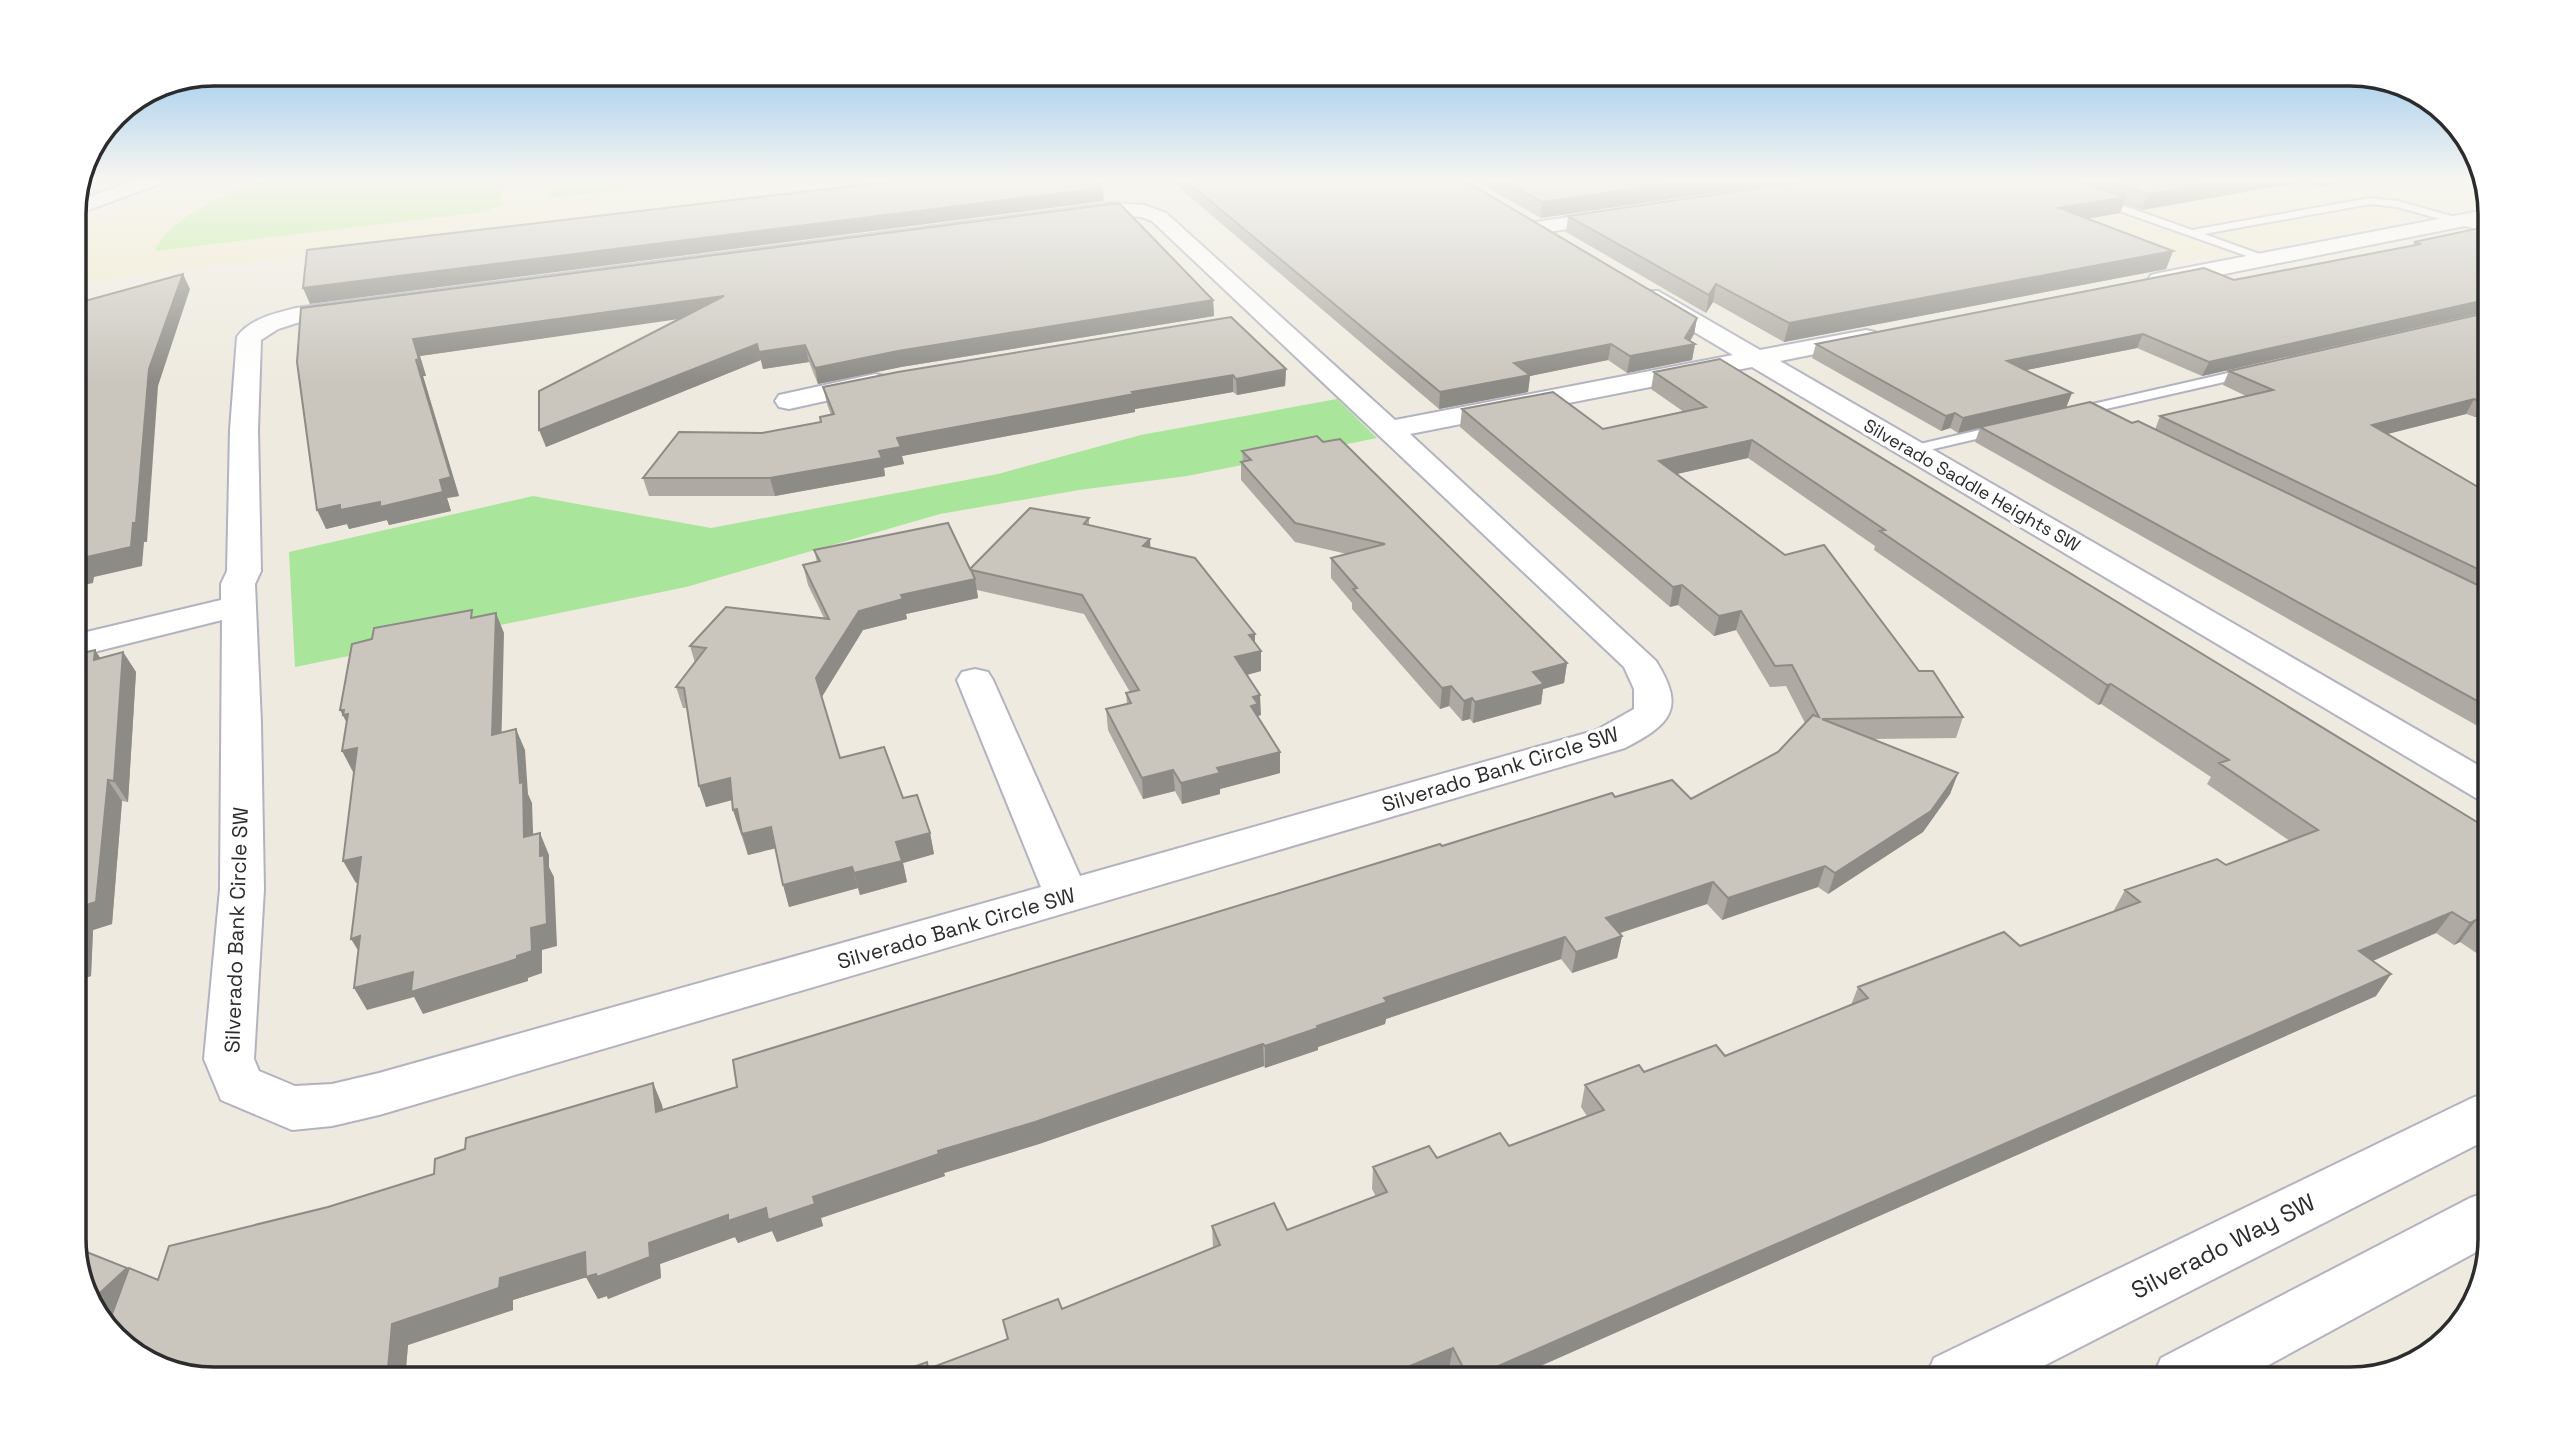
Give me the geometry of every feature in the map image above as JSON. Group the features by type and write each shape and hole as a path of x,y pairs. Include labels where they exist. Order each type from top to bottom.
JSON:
{"street":[{"name":"Silverado Bank Circle SW","path":"822,247 296,315 268,324 249,337 244,430 244,571 238,595 242,889 229,1059 239,1085 292,1108 332,1105 379,1094 1611,739 1643,723 1654,707 1656,693 1638,661 1389,430 1250,320 1185,247"},
{"path":"1567,247 1571,249"},
{"path":"2141,283 2328,247"},
{"name":"Silverado Saddle Heights SW","path":"1630,284 2478,782"},
{"path":"1389,430 1894,332"},
{"path":"789,401 901,378"},
{"path":"86,621 238,595"},
{"path":"86,642 238,595"},
{"path":"975,680 1067,896"},
{"name":"Silverado Way SW","path":"1982,1367 2478,1119"},
{"path":"2207,1367 2478,1222"}],"lane":[{"path":"2231,247 2264,259"},
{"path":"2066,414 2264,369"},
{"path":"2091,408 2116,421"},
{"path":"1912,450 2014,426"}],"shaded area":[{"path":"86,247 375,247 86,282"},
{"path":"2144,247 2264,247 2184,262"}],"green space":[{"path":"157,247 190,247 155,251"},
{"path":"1337,399 1377,438 1187,476 1079,490 940,514 686,587 295,667 289,552 533,496 711,528 998,474 1141,435"}],"building":[{"path":"334,247 633,247 303,288 307,250"},
{"path":"778,247 1161,247 1213,300 898,351 815,368 805,345 759,352 757,344 539,430 539,391 724,296 413,339 419,359 416,360 451,477 440,480 443,492 380,507 380,502 340,510 340,505 317,510 297,362 301,308"},
{"path":"1265,247 1577,247 1697,318 1685,338 1695,344 1630,356 1611,344 1514,363 1530,375 1440,392"},
{"path":"1623,247 2162,247 2173,251 1789,323 1716,284 1709,295"},
{"path":"2406,247 2478,247 2478,302 2209,362 2143,334 2007,361 2072,393 1963,418 1955,413 1946,416 1816,344 2204,268 2234,280"},
{"path":"183,274 149,369 136,523 133,523 131,547 86,557 86,301"},
{"path":"2478,315 2478,400 2474,399 2372,425 2478,487 2478,569 2160,416 2273,390 2229,371"},
{"path":"1231,317 1286,369 1236,379 1233,375 1132,392 1134,394 897,438 901,447 879,451 882,458 770,478 643,478 679,432 762,433 821,422 820,417 834,414 823,387 898,372"},
{"path":"1720,359 2478,823 2478,921 2470,923 2452,912 2359,951 2391,974 1496,1367 1463,1367 1453,1348 1408,1367 933,1367 1008,1339 1003,1320 1058,1299 1062,1309 1220,1245 1212,1226 1274,1203 1287,1230 1387,1192 1373,1167 1429,1146 1437,1158 1500,1133 1509,1146 1604,1110 1585,1085 1639,1065 1644,1072 1716,1045 1725,1056 1868,998 1858,987 2004,932 2020,946 2140,902 2125,890 2217,859 2226,865 2318,830 2219,763 2229,760 2111,684 2107,685 1880,531 1885,530 1752,440 1659,461 1785,555 1824,545 1919,671 1933,671 1963,717 1822,719 1958,773 1931,811 1835,873 1825,866 1728,898 1713,882 1606,918 1622,936 1576,952 1565,937 1384,998 1387,1002 1317,1026 1318,1028 1265,1046 1263,1044 1035,1122 938,1151 939,1154 813,1197 815,1204 768,1220 766,1208 728,1221 728,1215 649,1243 650,1257 597,1277 596,1274 586,1277 585,1252 500,1278 499,1288 392,1324 388,1367 197,1366 181,1363 150,1350 123,1330 111,1316 129,1268 158,1280 169,1246 328,1207 434,1174 435,1159 465,1149 466,1138 653,1083 656,1112 737,1087 733,1060 1612,793 1615,797 1672,780 1691,799 1778,752 1813,715 1819,717 1792,665 1775,666 1741,611 1719,616 1682,585 1673,587 1462,409 1553,392 1603,429 1706,407 1654,372"},
{"path":"2090,402 2132,423 2138,421 2478,585 2478,701 1980,427"},
{"path":"1317,436 1323,442 1340,439 1567,663 1533,672 1544,684 1475,702 1472,698 1464,701 1451,686 1442,688 1353,589 1357,588 1331,558 1385,544 1295,523 1241,462 1251,460 1242,451"},
{"path":"1030,508 1089,518 1084,524 1150,539 1143,546 1195,558 1255,634 1249,635 1261,651 1235,657 1260,695 1253,697 1258,704 1251,706 1280,752 1217,768 1220,773 1181,783 1173,770 1142,778 1106,709 1131,703 1126,693 1139,690 1082,595 971,570 975,579 901,595 903,599 859,611 816,678 840,758 884,747 903,798 917,795 930,833 896,842 902,861 854,873 852,867 783,885 771,827 742,834 737,809 733,810 730,778 699,786 684,688 676,687 706,648 690,646 726,607 829,619 803,565 820,561 814,550 948,523 970,569"},
{"path":"472,610 471,618 496,613 492,735 516,729 520,783 523,782 524,837 540,833 540,856 544,855 547,924 531,928 532,951 517,956 517,959 411,992 413,972 354,988 360,936 351,939 361,857 343,861 357,748 342,751 348,714 343,715 344,710 340,710 352,644 372,639 374,628"},
{"path":"95,650 94,660 123,652 114,781 108,780 96,902 86,905 86,652"},
{"path":"87,1252 127,1268 99,1294 90,1272"},
{"path":"927,1362 928,1367 913,1367"}]}
